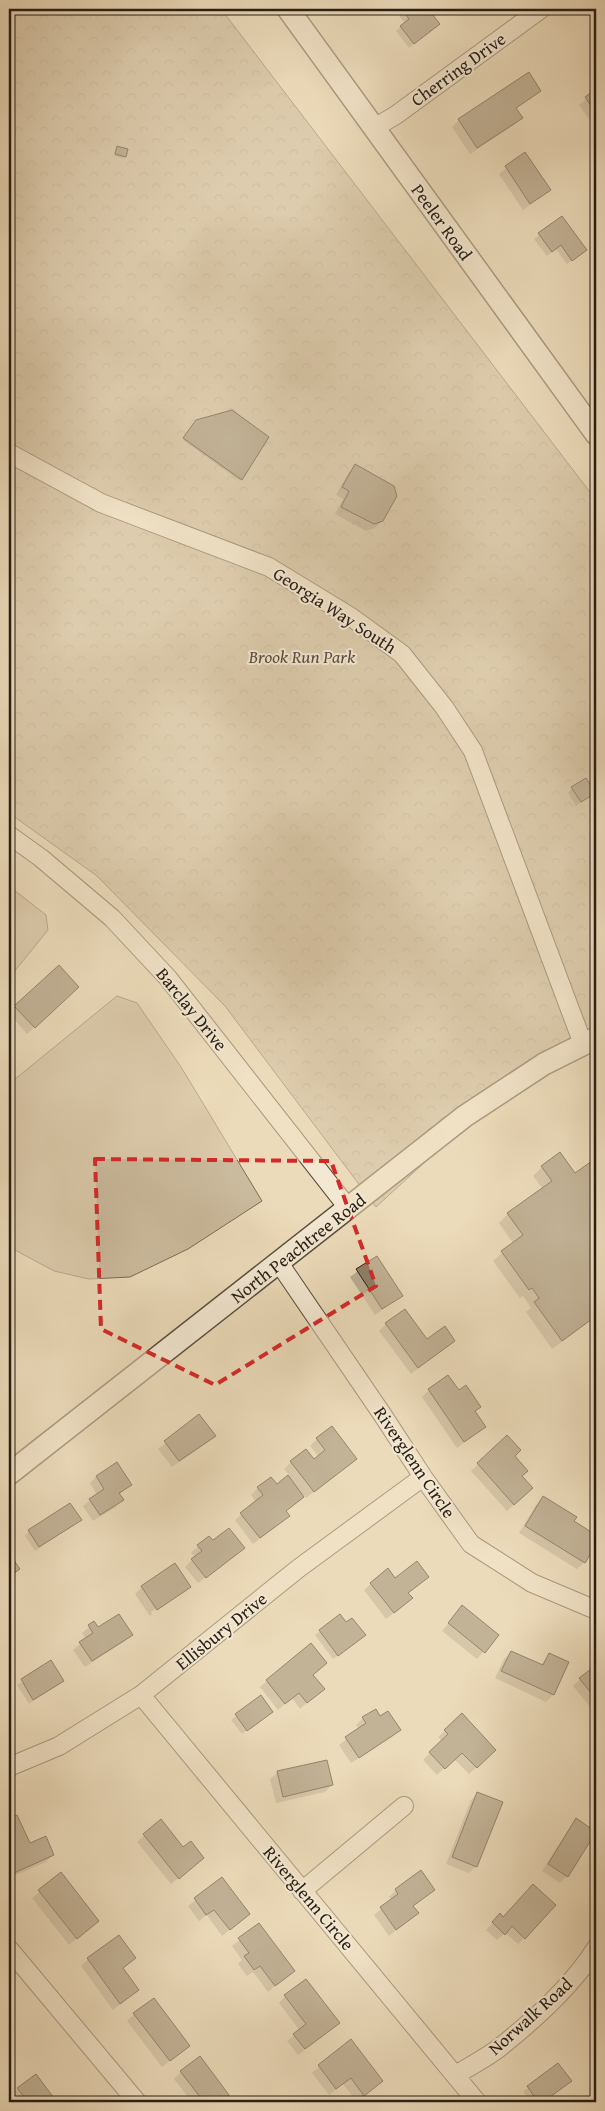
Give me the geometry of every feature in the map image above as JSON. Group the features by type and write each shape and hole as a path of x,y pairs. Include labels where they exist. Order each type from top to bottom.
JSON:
{"street":[{"name":"Peeler Road","path":"288,9 596,434"},
{"name":"Cherring Drive","path":"374,128 396,115 541,9"},
{"name":"Georgia Way South","path":"9,453 101,503 269,566 351,617 402,654 444,707 473,751 589,1041"},
{"name":"Barclay Drive","path":"9,835 41,858 112,918 168,978 349,1209"},
{"name":"North Peachtree Road","path":"9,1474 349,1209 465,1116 544,1064 589,1041"},
{"name":"Riverglenn Circle","path":"279,1263 423,1477 471,1544 532,1583 596,1610"},
{"name":"Ellisbury Drive","path":"9,1767 59,1746 141,1695 299,1568 423,1477"},
{"name":"Riverglenn Circle","path":"141,1695 477,2102"},
{"path":"302,1890 404,1806"},
{"name":"Norwalk Road","path":"456,2075 498,2049 543,2009 586,1965 596,1948"},
{"path":"9,1949 137,2102"}],"highlighted area":[{"path":"95,1159 331,1161 376,1286 215,1385 101,1329"}],"green space":[{"name":"Brook Run Park","path":"9,9 221,9 596,500 596,1041 521,1074 376,1207 225,1006 97,876 9,813"},
{"path":"9,886 46,915 48,930 9,978"},
{"path":"117,996 137,1003 181,1067 262,1201 188,1249 130,1277 89,1279 54,1271 15,1250 9,1244 9,1084"}],"building":[{"path":"405,9 428,9 440,24 414,44 400,26 409,19 403,11"},
{"path":"529,72 541,91 516,108 523,118 477,148 458,119"},
{"path":"596,89 596,113 585,97"},
{"path":"117,146 128,149 126,157 115,154"},
{"path":"525,152 551,190 530,204 505,166"},
{"path":"562,216 587,250 572,261 561,245 552,252 538,233"},
{"path":"232,410 269,437 242,480 183,438 196,420"},
{"path":"355,464 394,486 397,496 383,521 374,524 341,507 349,491 342,487"},
{"path":"586,778 596,793 581,802 571,787"},
{"path":"59,965 79,987 35,1028 14,1006"},
{"path":"560,1152 575,1173 596,1158 596,1316 562,1341 534,1302 539,1298 532,1288 529,1290 501,1251 523,1235 507,1213 552,1181 541,1166"},
{"path":"377,1256 403,1296 382,1309 356,1269"},
{"path":"405,1309 427,1339 445,1326 455,1341 418,1368 385,1323"},
{"path":"448,1375 459,1390 466,1385 481,1407 475,1411 486,1427 464,1442 428,1389"},
{"path":"199,1414 216,1436 179,1461 164,1441"},
{"path":"332,1426 357,1459 314,1492 290,1461 306,1449 314,1459 325,1450 316,1438"},
{"path":"507,1435 521,1450 515,1456 528,1471 522,1476 533,1488 514,1505 477,1463"},
{"path":"117,1462 132,1485 119,1493 124,1500 100,1515 89,1499 104,1489 96,1476"},
{"path":"288,1475 304,1497 286,1511 290,1516 260,1538 240,1513 263,1495 257,1487 271,1477 277,1484"},
{"path":"543,1496 577,1517 574,1521 596,1535 596,1545 585,1563 525,1526"},
{"path":"70,1503 82,1520 39,1547 28,1530"},
{"path":"229,1528 245,1548 206,1578 191,1559 202,1551 197,1545 209,1536 213,1540"},
{"path":"9,1553 20,1569 9,1577"},
{"path":"417,1561 429,1577 408,1593 413,1598 394,1613 370,1583 388,1568 395,1578"},
{"path":"175,1563 191,1587 157,1610 141,1586"},
{"path":"462,1605 499,1635 485,1653 448,1623"},
{"path":"119,1614 133,1635 92,1661 79,1642 93,1633 88,1625 94,1621 98,1627"},
{"path":"340,1614 346,1622 352,1618 366,1635 338,1656 319,1630"},
{"path":"311,1643 327,1663 313,1675 325,1689 307,1703 299,1693 285,1704 266,1680"},
{"path":"511,1651 543,1665 549,1653 569,1662 554,1695 501,1671"},
{"path":"51,1660 64,1681 33,1700 21,1679"},
{"path":"595,1666 596,1668 596,1699 579,1678"},
{"path":"261,1695 273,1712 247,1731 235,1714"},
{"path":"376,1709 380,1716 388,1711 401,1730 359,1758 345,1737 366,1723 362,1717"},
{"path":"462,1713 496,1750 477,1768 462,1753 445,1769 429,1752 448,1734 444,1730"},
{"path":"327,1760 333,1785 283,1797 277,1771"},
{"path":"477,1792 503,1802 477,1867 452,1857"},
{"path":"17,1815 30,1843 46,1836 54,1855 14,1873 9,1862 9,1819"},
{"path":"576,1818 596,1832 568,1877 548,1864"},
{"path":"161,1819 183,1847 191,1841 204,1858 179,1879 143,1834"},
{"path":"421,1870 435,1890 413,1906 419,1913 396,1930 380,1907 398,1894 395,1889"},
{"path":"61,1872 99,1921 77,1939 38,1890"},
{"path":"222,1877 250,1914 230,1930 214,1910 206,1915 194,1898"},
{"path":"533,1884 556,1905 525,1939 512,1926 505,1935 492,1922 500,1913 503,1917"},
{"path":"259,1923 295,1971 275,1986 260,1966 254,1970 244,1956 249,1953 238,1938"},
{"path":"119,1935 136,1958 123,1968 139,1990 120,2004 87,1958"},
{"path":"306,1979 340,2023 305,2049 293,2034 306,2024 284,1995"},
{"path":"154,1998 190,2046 170,2061 133,2013"},
{"path":"351,2039 383,2081 364,2096 351,2078 336,2089 318,2065"},
{"path":"200,2056 229,2095 220,2102 204,2102 180,2071"},
{"path":"558,2063 572,2081 543,2102 538,2102 527,2086"},
{"path":"36,2074 57,2102 28,2102 17,2088"}]}
